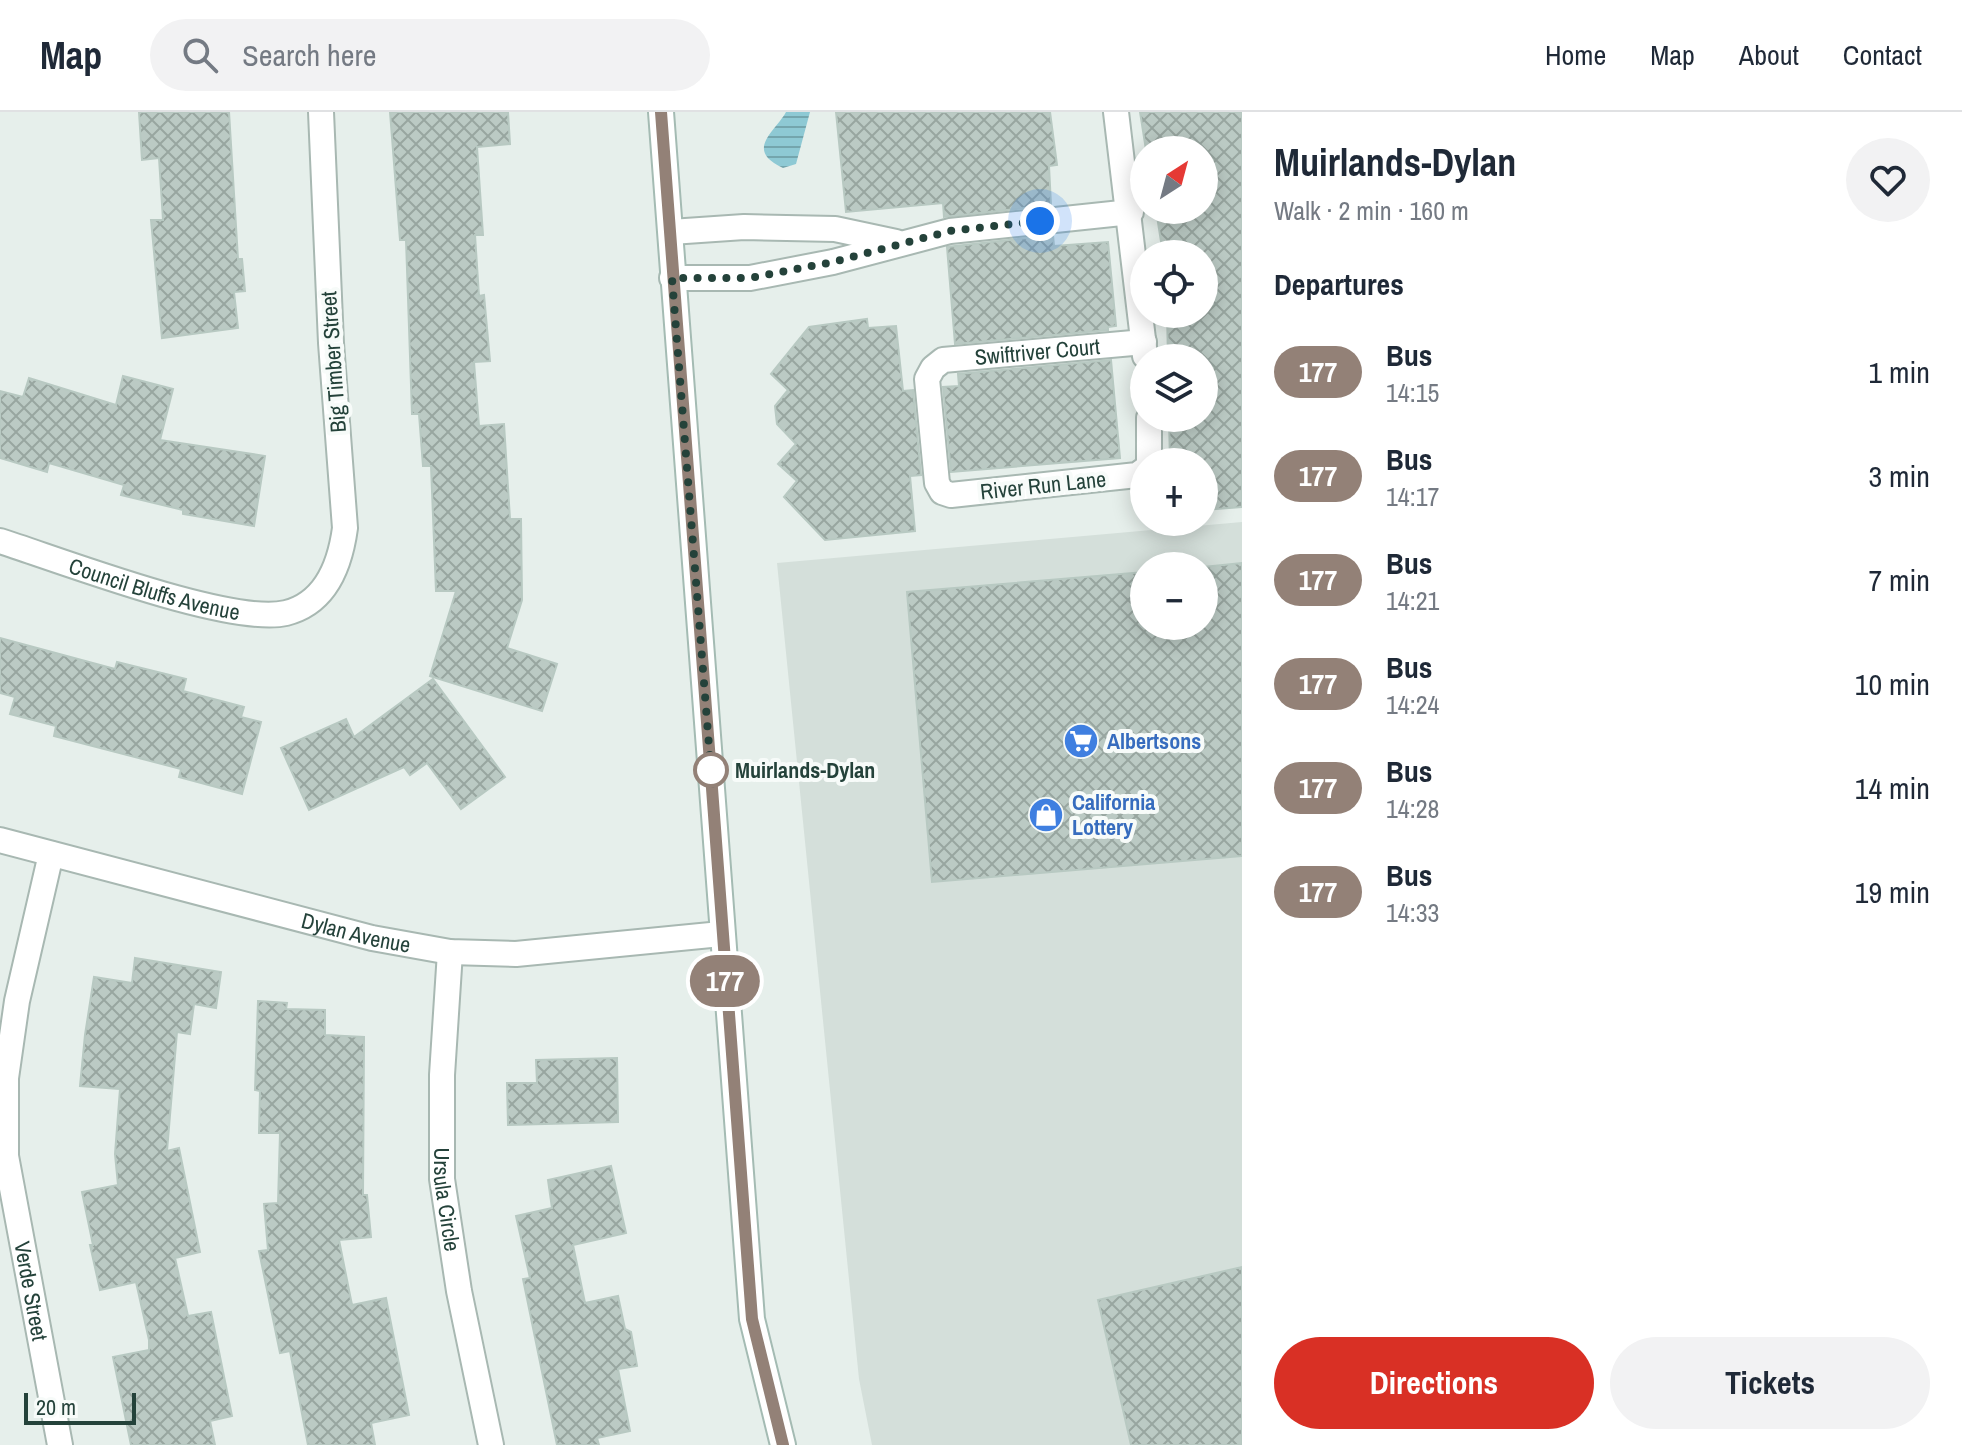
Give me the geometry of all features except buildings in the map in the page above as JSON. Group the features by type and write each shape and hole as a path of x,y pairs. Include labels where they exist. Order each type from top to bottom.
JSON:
{"street":[{"name":"Big Timber Street","path":"310,602 329,583 341,556 345,528 331,343 321,112"},
{"path":"661,112 752,1319 783,1445"},
{"path":"1116,112 1130,205"},
{"path":"672,278 750,278 950,231 1130,212"},
{"path":"1132,224 1144,344"},
{"path":"671,232 744,227 835,229 902,243"},
{"name":"Swiftriver Court","path":"942,492 937,483 927,379 933,368 943,360 1130,351"},
{"name":"River Run Lane","path":"942,492 966,494 1130,476"},
{"name":"Council Bluffs Avenue","path":"0,541 212,608 285,613 310,602"},
{"name":"Dylan Avenue","path":"0,840 372,938 450,952 516,954 721,934"},
{"name":"Verde Street","path":"51,854 17,1001 6,1078 6,1156 60,1445"},
{"name":"Ursula Circle","path":"450,952 442,1075 442,1179 459,1291 491,1445"}],"shaded area":[{"path":"1242,522 1242,1445 872,1445 859,1379 777,563 1130,532 1130,536 1218,536 1218,524"}],"water":[{"path":"786,112 810,112 796,164 783,168 771,161 764,148"}],"bus line":[{"name":"177","path":"661,112 702,634 721,934 748,1234 752,1319 783,1445"}],"place":[{"name":"Albertsons","path":"1081,741"},
{"name":"Muirlands-Dylan","path":"711,770"},
{"name":"California Lottery","path":"1046,815"}],"route":[{"path":"711,770 712,784 672,278 750,278 833,262 950,231 1040,221"}]}
